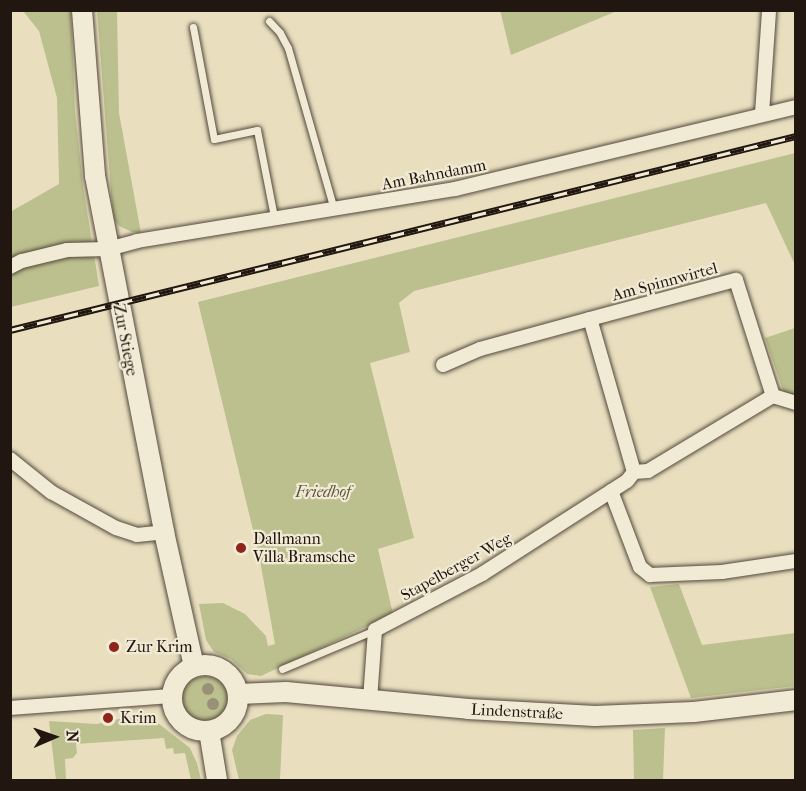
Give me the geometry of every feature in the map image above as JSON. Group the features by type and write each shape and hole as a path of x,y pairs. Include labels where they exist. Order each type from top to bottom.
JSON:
{"street":[{"name":"Zur Stiege","path":"82,10 95,176 164,532 194,666"},
{"path":"762,114 769,10"},
{"name":"Am Bahndamm","path":"10,267 22,261 67,250 108,249 137,241 455,189 795,107"},
{"name":"Am Spinnwirtel","path":"443,365 480,349 736,280 773,396"},
{"path":"590,319 634,472 648,471 773,396 795,404"},
{"path":"10,459 51,492 116,528 137,535 164,532"},
{"name":"Stapelberger Weg","path":"375,630 482,574 611,491 634,472"},
{"path":"611,491 640,567 650,575 722,572 795,561"},
{"path":"370,700 375,630"},
{"path":"194,666 214,666 224,670 231,677 238,694 233,716 227,724 208,731 190,728 182,722 176,715 171,696 178,678 194,666"},
{"name":"Lindenstraße","path":"238,694 286,692 468,709 595,716 694,712 795,700"},
{"path":"10,708 171,696"},
{"path":"208,731 217,780"}],"lane":[{"path":"269,21 280,33 288,48 334,210"},
{"path":"193,27 214,139 257,130 274,218"},
{"path":"282,669 375,630"}],"green space":[{"path":"500,10 617,10 617,11 511,55"},
{"path":"23,11 71,11 75,110 83,186 99,286 11,307 10,212 59,184 57,98 39,31"},
{"path":"97,11 117,11 119,113 141,233 119,226 113,218"},
{"name":"Friedhof","path":"795,153 795,265 766,203 414,291 399,303 410,352 370,363 414,538 378,549 393,614 261,676 247,674 231,659 214,652 206,640 199,604 223,603 245,614 266,636 268,646 275,644 259,555 198,302"},
{"path":"795,328 795,395 784,393 765,338"},
{"path":"679,584 702,645 795,633 795,686 691,698 650,587"},
{"path":"205,676 221,683 228,699 221,715 205,722 189,715 182,699 189,683"},
{"path":"145,713 190,748 201,780 191,780 185,753 174,754 173,748 166,749 164,738 76,744 77,753 73,758 65,759 66,780 56,780 49,721 97,724"},
{"path":"266,714 283,715 280,780 239,780 232,750 237,736 250,720"},
{"path":"665,728 663,780 634,780 633,730"}],"railway":[{"path":"10,330 796,136"}],"place":[{"name":"Dallmann Villa Bramsche","path":"241,548"},
{"name":"Zur Krim","path":"114,647"},
{"name":"Krim","path":"108,718"}]}
